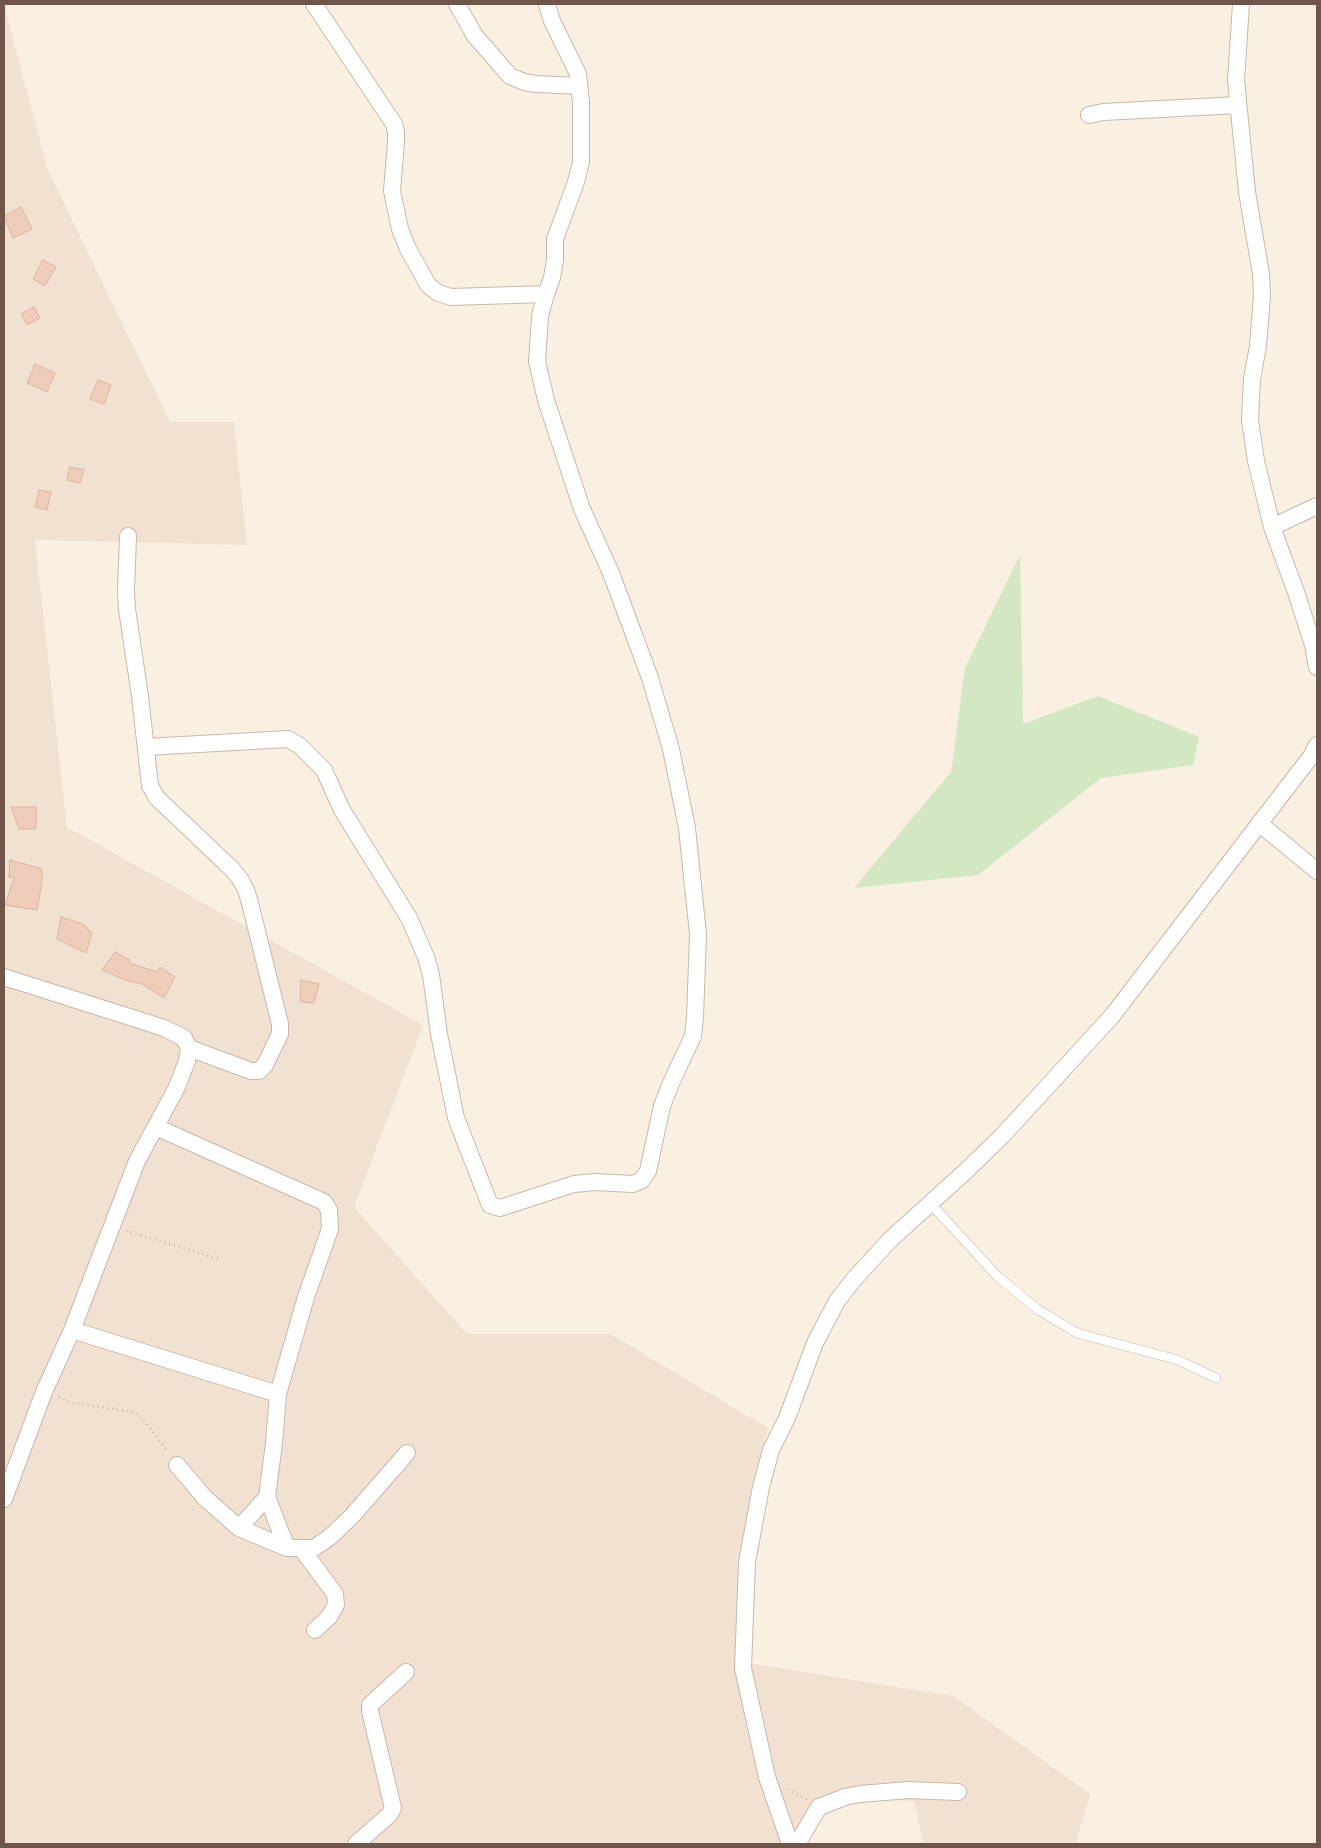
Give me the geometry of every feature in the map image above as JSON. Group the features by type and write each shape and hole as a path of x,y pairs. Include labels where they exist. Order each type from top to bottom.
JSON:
{"street":[{"path":"314,4 394,124 396,142 392,191 400,228 408,249 428,285 438,293 451,297 546,294"},
{"path":"457,4 475,36 510,76 524,82 536,84 579,86"},
{"path":"146,747 288,739 300,746 324,770 342,810 409,918 426,957 431,975 439,1034 456,1118 490,1205 500,1208 574,1184 595,1182 632,1184 642,1180 648,1171 662,1106 693,1036 698,946 687,828 671,749 650,678 611,572 582,509 546,400 537,361 537,340 555,260 555,238 580,167 581,102 578,74 552,21 547,4"},
{"path":"1240,4 1236,80 1247,192 1261,274 1262,296 1258,346 1252,380 1250,420 1256,461 1272,527 1296,592 1313,645 1317,667"},
{"path":"1089,115 1102,112 1238,105"},
{"path":"1272,527 1317,506"},
{"path":"128,536 127,609 150,786 152,792 232,870 246,890 280,1024 280,1034 265,1065 259,1071 251,1071 189,1048"},
{"path":"790,1844 767,1778 743,1668 747,1562 761,1487 771,1450 787,1418 816,1343 837,1301 855,1278 891,1239 931,1204 1003,1135 1112,1016 1312,755 1317,745"},
{"path":"1259,823 1317,871"},
{"path":"4,978 164,1028 184,1038 189,1048 176,1089 137,1161 72,1330 44,1392 4,1499"},
{"path":"156,1127 324,1202 329,1210 330,1229 306,1297 278,1394 267,1497 239,1528"},
{"path":"72,1330 278,1394"},
{"path":"177,1465 205,1498 239,1528 294,1548 314,1548 330,1537 352,1516 408,1453"},
{"path":"267,1497 294,1548 336,1594 336,1605 329,1617 315,1630"},
{"path":"356,1844 389,1815 393,1808 370,1705 373,1700 406,1672"},
{"path":"796,1844 819,1807 845,1797 909,1790 958,1792"}],"lane":[{"path":"931,1204 997,1276 1037,1309 1077,1333 1178,1360 1216,1378"}],"path":[{"path":"113,1227 220,1260"},
{"path":"44,1392 73,1402 135,1412 147,1424 177,1465"},
{"path":"767,1778 819,1807"}],"shaded area":[{"path":"4,4 47,168 170,422 234,422 247,545 35,540 67,827 423,1025 354,1207 467,1334 610,1334 768,1428 752,1485 743,1555 736,1661 953,1696 1090,1794 1076,1844 923,1844 914,1801 845,1798 821,1809 803,1844 4,1844"}],"green space":[{"path":"1020,555 1023,724 1098,696 1199,737 1193,765 1101,778 978,875 854,888 951,772 965,668"}],"building":[{"path":"21,207 32,229 13,238 4,216"},
{"path":"43,260 56,267 45,286 33,279"},
{"path":"34,307 40,318 27,325 21,314"},
{"path":"35,364 55,373 47,392 27,383"},
{"path":"98,380 111,385 104,404 90,399"},
{"path":"70,467 84,470 80,483 67,480"},
{"path":"39,490 51,492 47,510 35,507"},
{"path":"11,807 36,807 36,829 19,829"},
{"path":"10,860 42,869 37,910 5,905 14,878 9,877"},
{"path":"61,917 83,924 92,933 86,953 57,939"},
{"path":"115,952 130,960 129,963 157,972 160,967 175,977 164,998 142,984 125,980 102,970"},
{"path":"301,980 319,984 314,1003 300,1002"}]}
